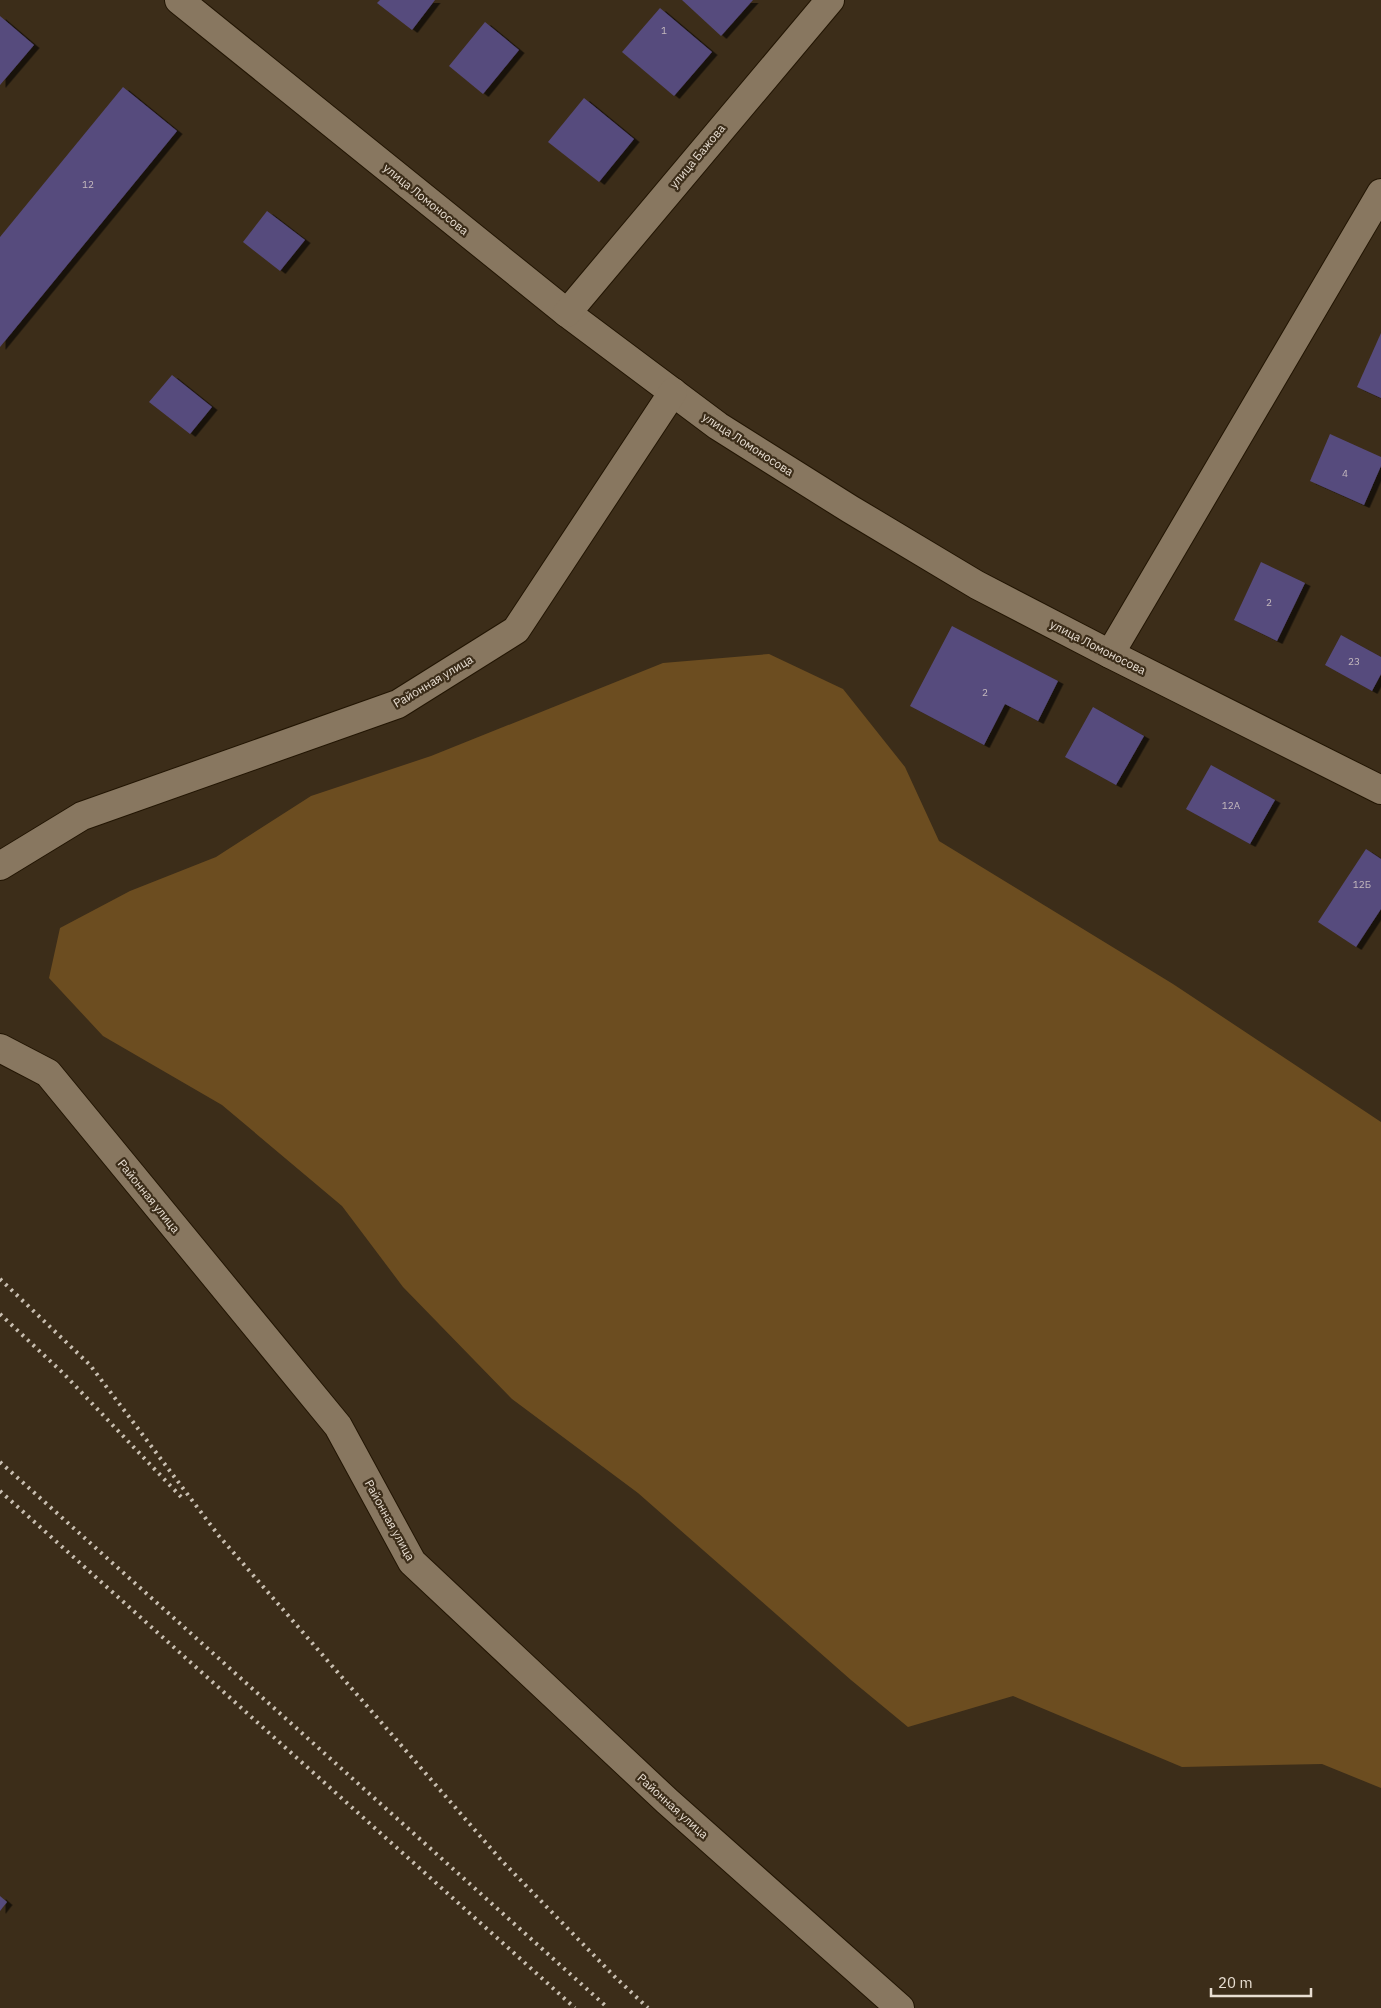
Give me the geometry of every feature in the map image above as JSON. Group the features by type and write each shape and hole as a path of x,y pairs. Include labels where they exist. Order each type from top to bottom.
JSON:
{"street":[{"name":"улица Ломоносова","path":"180,0 567,313 718,426 858,514 977,585 1381,790"},
{"name":"улица Бажова","path":"567,313 830,0"},
{"path":"1110,654 1381,193"},
{"name":"Районная улица","path":"0,866 82,816 398,704 516,630 672,392"},
{"name":"Районная улица","path":"0,1048 48,1072 338,1426 412,1562 667,1801 900,2008"}],"shaded area":[{"path":"769,654 843,689 905,767 939,841 1173,984 1381,1122 1381,1788 1322,1764 1182,1767 1013,1696 908,1727 851,1680 638,1493 512,1399 403,1287 342,1206 222,1105 103,1036 49,978 60,928 130,891 216,857 311,796 431,756 663,663"}],"building":[{"path":"380,0 435,0 412,30 377,3"},
{"path":"682,0 753,0 721,36"},
{"path":"660,8 712,52 674,96 622,52"},
{"path":"0,16 34,45 0,85"},
{"path":"485,22 519,50 483,94 449,66"},
{"path":"123,87 177,131 0,347 0,237"},
{"path":"584,98 634,139 599,182 548,142"},
{"path":"267,211 305,240 280,271 243,242"},
{"path":"1381,333 1381,398 1357,387"},
{"path":"172,375 212,407 190,434 149,402"},
{"path":"1330,434 1381,457 1381,466 1364,505 1310,481"},
{"path":"1261,562 1305,583 1277,641 1234,620"},
{"path":"952,626 1058,681 1038,721 1005,704 984,745 910,706"},
{"path":"1341,635 1381,657 1381,674 1372,691 1325,665"},
{"path":"1093,707 1144,736 1116,785 1065,757"},
{"path":"1211,765 1275,800 1250,844 1186,809"},
{"path":"1366,849 1381,859 1381,909 1356,947 1318,922"},
{"path":"0,1896 7,1902 0,1911"}],"railway":[{"path":"0,1279 90,1365 219,1536 501,1860 615,1977 648,2008"},
{"path":"0,1314 63,1373 184,1500"},
{"path":"0,1462 608,2008"},
{"path":"0,1491 575,2008"}]}
